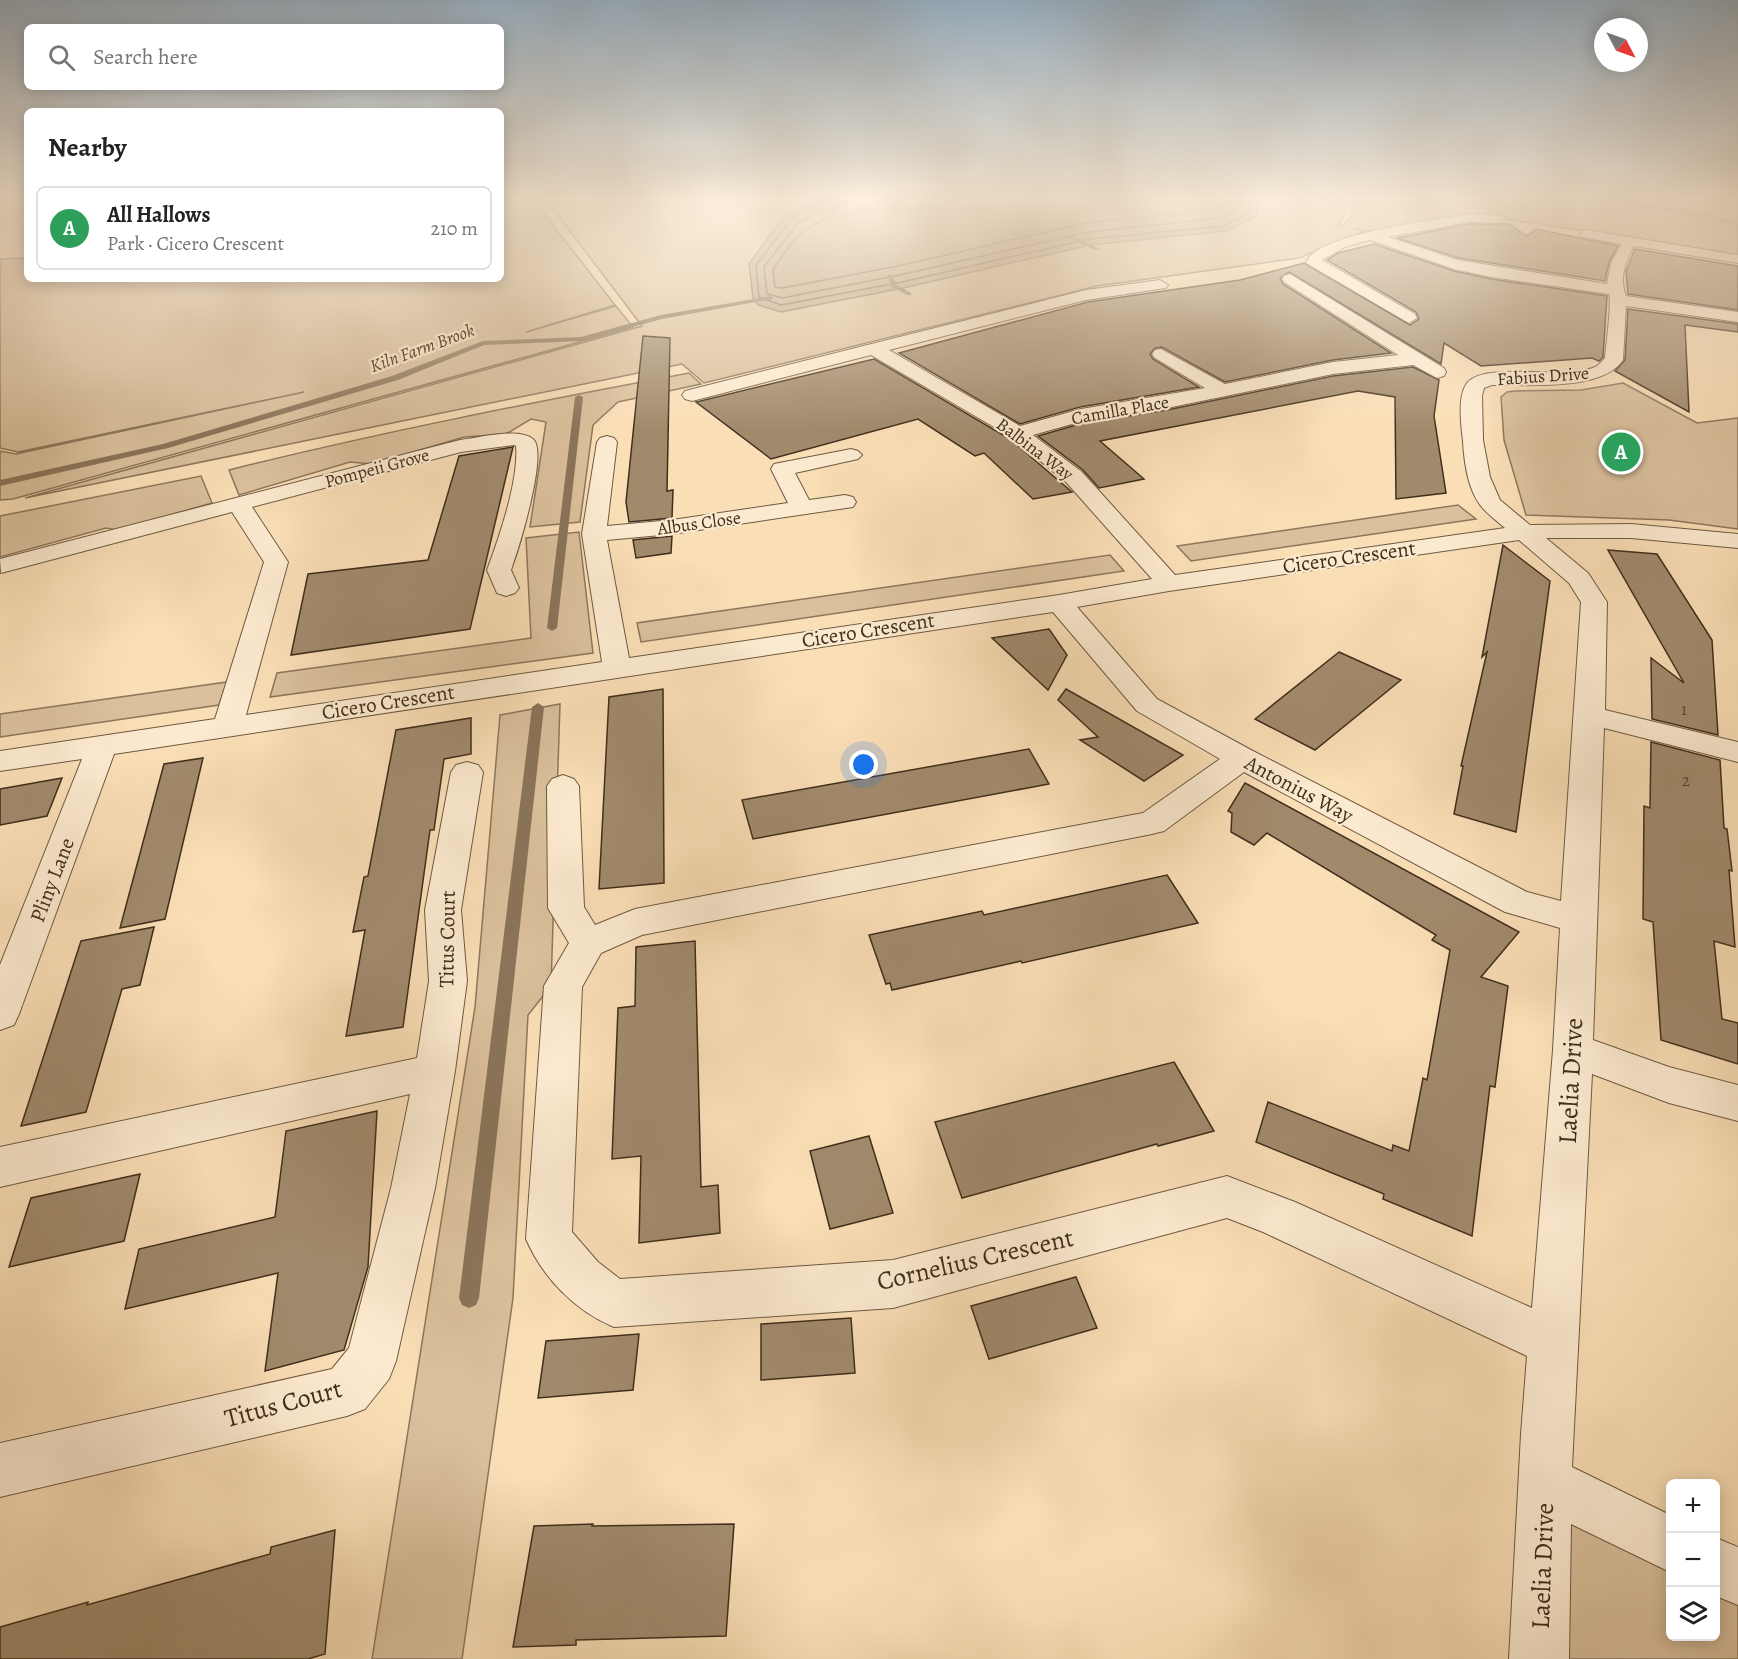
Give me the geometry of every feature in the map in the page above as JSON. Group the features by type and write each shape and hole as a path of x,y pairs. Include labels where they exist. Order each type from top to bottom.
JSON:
{"street":[{"path":"1334,274 1408,318"},
{"path":"1499,274 1738,317"},
{"name":"Fabius Drive","path":"1524,532 1490,504 1479,477 1473,440 1472,396 1476,385 1488,379 1569,378 1602,371 1614,360 1617,274"},
{"path":"1290,279 1437,372"},
{"path":"692,395 1086,295 1160,285"},
{"name":"Balbina Way","path":"873,349 1018,433 1074,477 1169,583"},
{"name":"Camilla Place","path":"1159,351 1223,391"},
{"name":"Camilla Place","path":"1018,433 1081,415 1223,391 1333,368 1415,359"},
{"path":"506,588 499,570 507,549 528,463 526,443 516,439 535,424"},
{"name":"Pompeii Grove","path":"1,566 460,446 516,439"},
{"path":"607,442 594,534 616,668"},
{"path":"802,508 782,469 851,455"},
{"name":"Albus Close","path":"594,534 672,527 845,502"},
{"path":"228,727 276,562 239,505"},
{"name":"Cicero Crescent","path":"0,761 1059,603 1169,583 1524,532 1571,529 1672,533 1738,541"},
{"name":"Laelia Drive","path":"1524,532 1579,578 1593,603 1590,715 1573,1050 1552,1342 1539,1659"},
{"name":"Antonius Way","path":"1059,603 1147,705 1242,758 1517,903 1578,919"},
{"path":"1590,715 1738,752"},
{"name":"Pliny Lane","path":"0,1014 102,746"},
{"path":"563,786 566,908 588,943 635,923 1152,823 1242,758"},
{"name":"Titus Court","path":"0,1470 347,1391 371,1361 413,1188 435,1071 448,981 443,910 467,772"},
{"name":"Cornelius Crescent","path":"588,943 563,986 549,1239 581,1279 614,1303 893,1284 1227,1197 1279,1217 1552,1342"},
{"path":"1573,1050 1669,1085 1738,1103"},
{"path":"0,1167 435,1071"},
{"path":"1545,1482 1666,1542"},
{"path":"1720,1568 1738,1577"}],"shaded area":[{"path":"0,274 24,274 24,282 504,282 504,274 591,274 615,305 526,332 616,306 633,327 13,499 0,500 0,451 16,454 304,392 18,452 0,448"},
{"path":"603,274 1181,274 1097,286 704,383 682,364 25,498 642,326"},
{"path":"689,373 701,384 618,402 593,425 580,522 530,527 546,422 531,419 506,434 464,437 372,464 350,462 239,495 229,470 458,418"},
{"path":"1623,383 1697,423 1738,418 1738,529 1669,520 1526,515 1504,440 1501,397 1507,392 1515,391 1581,390"},
{"path":"201,476 212,503 117,530 106,528 0,557 0,516"},
{"path":"1458,505 1476,519 1191,561 1177,546"},
{"path":"579,532 593,653 270,697 277,673 531,638 526,538"},
{"path":"1110,555 1124,571 641,642 637,623"},
{"path":"227,682 219,705 0,737 0,714"},
{"path":"560,704 551,986 528,1015 513,1298 462,1659 372,1659 475,1007 500,715"},
{"path":"1564,1503 1666,1555 1666,1641 1720,1641 1720,1581 1738,1590 1738,1659 1560,1659"}],"water":[{"path":"750,274 962,274 781,312 758,305 753,298"}],"building":[{"path":"1261,274 1285,274 1280,278 1283,284 1391,353 1333,360 1225,382 1162,347 1155,348 1150,354 1153,359 1199,387 1080,407 1020,424 899,353 1088,302 1240,280"},
{"path":"1293,274 1324,274 1410,325 1419,319 1416,312 1352,274 1470,274 1607,296 1603,357 1599,361 1592,358 1481,366 1444,343 1441,364"},
{"path":"1563,274 1606,274 1605,281"},
{"path":"1626,274 1738,274 1738,310 1628,294"},
{"path":"1628,309 1738,324 1738,332 1685,325 1689,412 1615,371 1625,360"},
{"path":"643,336 670,338 667,491 673,490 672,518 629,522 626,502"},
{"path":"874,359 1010,439 1072,492 1033,499 984,453 975,456 918,419 771,459 696,402"},
{"path":"1413,367 1439,380 1434,416 1446,493 1396,499 1395,397 1358,391 1100,441 1144,479 1099,488 1083,470 1038,436 1083,423 1167,410 1333,376"},
{"path":"513,447 470,629 291,655 308,574 428,560 459,456"},
{"path":"672,536 671,553 636,558 633,540"},
{"path":"1503,545 1550,581 1516,832 1454,814 1463,766 1461,766 1487,652 1482,657"},
{"path":"1608,550 1657,554 1712,640 1718,735 1652,719 1651,658 1684,683"},
{"path":"1049,629 1067,655 1048,690 992,638"},
{"path":"1339,652 1401,680 1315,750 1255,719"},
{"path":"663,689 664,883 599,889 609,697"},
{"path":"1066,689 1183,755 1144,781 1080,740 1098,737 1058,700"},
{"path":"471,718 471,754 444,759 434,830 430,830 403,1027 346,1036 365,930 353,932 364,877 368,876 396,730"},
{"path":"1651,742 1720,760 1724,828 1727,829 1732,871 1729,870 1735,947 1714,941 1722,1019 1738,1023 1738,1064 1661,1040 1653,922 1643,919 1644,806 1650,808"},
{"path":"1029,749 1049,784 753,839 742,800"},
{"path":"203,758 165,919 120,928 164,764"},
{"path":"62,778 47,816 0,825 0,789"},
{"path":"1245,783 1519,932 1481,977 1508,986 1495,1087 1490,1086 1472,1236 1383,1199 1384,1194 1256,1142 1268,1102 1392,1151 1393,1145 1409,1151 1423,1078 1427,1080 1450,950 1432,940 1436,935 1267,833 1254,845 1231,832 1232,813 1228,811"},
{"path":"1167,875 1198,923 892,990 890,983 886,984 869,935 982,911 984,915"},
{"path":"154,927 140,985 122,989 86,1112 21,1126 81,941"},
{"path":"695,941 701,1187 718,1185 720,1233 639,1243 641,1156 612,1159 618,1008 635,1006 636,947"},
{"path":"1174,1062 1214,1131 1158,1146 1157,1144 962,1198 935,1122"},
{"path":"377,1111 368,1267 344,1350 265,1371 278,1273 125,1309 139,1249 275,1217 286,1131"},
{"path":"869,1136 893,1213 830,1229 810,1151"},
{"path":"140,1174 124,1241 9,1267 31,1198"},
{"path":"1076,1277 1097,1328 989,1359 971,1306"},
{"path":"851,1318 855,1373 761,1380 761,1324"},
{"path":"639,1334 633,1390 538,1398 546,1341"},
{"path":"593,1524 592,1526 734,1524 726,1636 576,1640 576,1645 513,1647 534,1526"},
{"path":"335,1530 325,1654 308,1659 0,1659 0,1627 270,1554 271,1547"}],"waterway":[{"path":"889,276 894,286 909,294"},
{"name":"Kiln Farm Brook","path":"0,483 165,446 395,378 483,343 581,339 661,317 771,298"},
{"path":"552,628 579,397"},
{"path":"469,1298 538,707"}],"place":[{"name":"All Hallows","path":"1621,452"}]}
